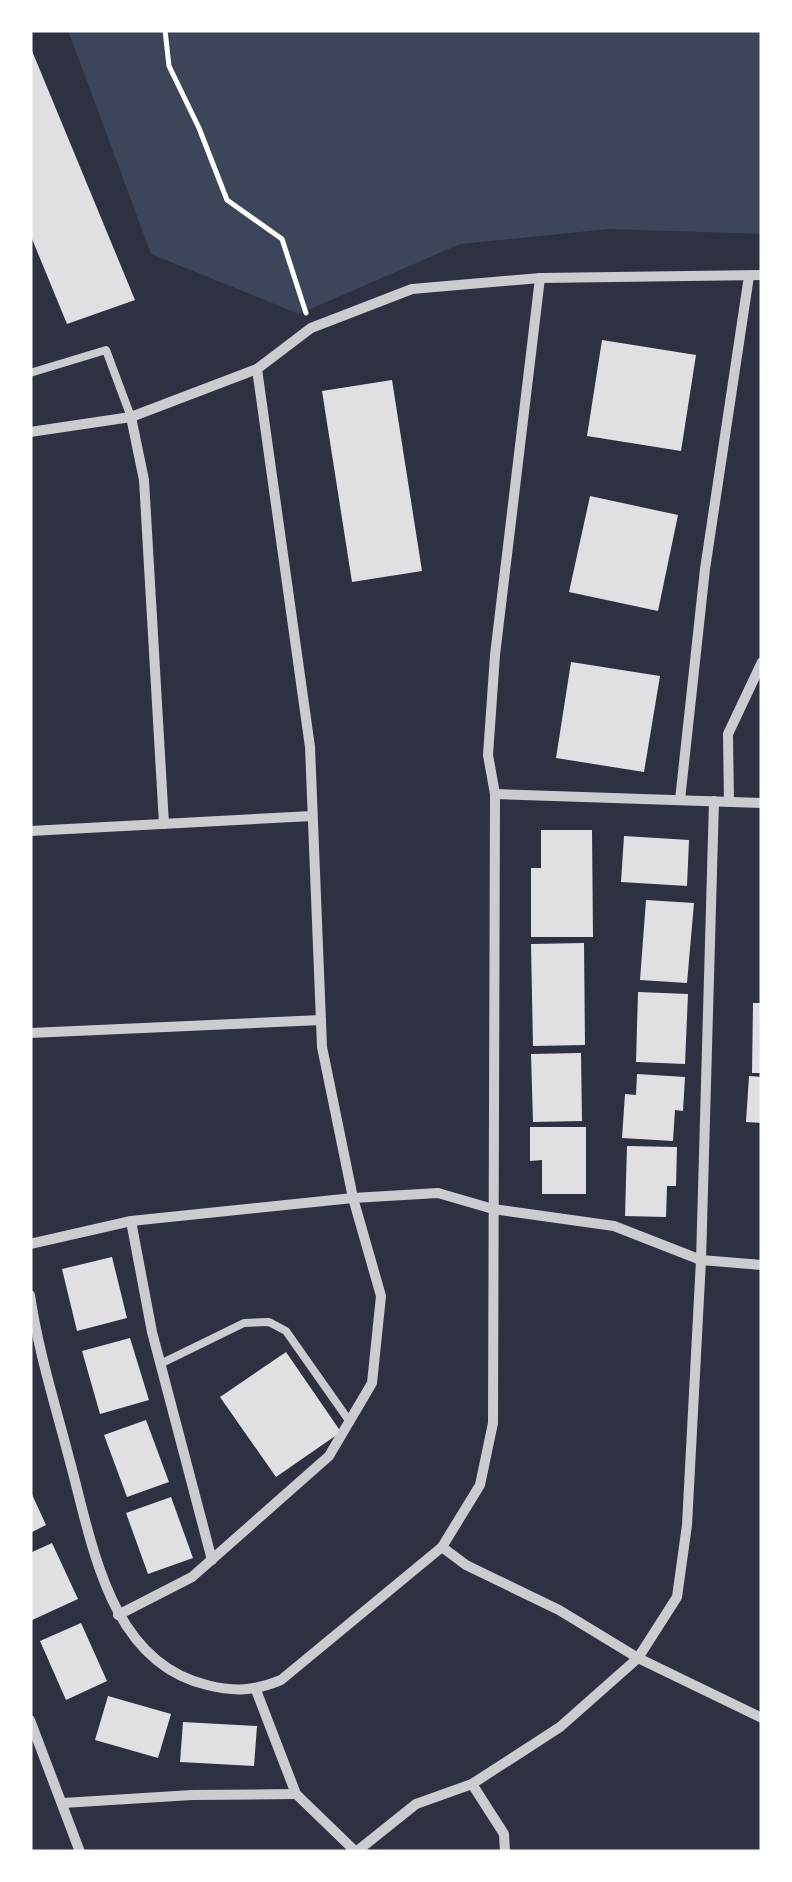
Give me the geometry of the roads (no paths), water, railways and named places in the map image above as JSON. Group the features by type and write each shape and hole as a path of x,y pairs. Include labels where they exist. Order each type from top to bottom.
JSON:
{"street":[{"path":"30,432 132,416 257,369 312,328 412,289 540,278 762,275"},
{"path":"680,800 705,570 749,276"},
{"path":"30,1295 33,1337 97,1562 118,1615 156,1662 193,1682 230,1691 256,1690 281,1680 442,1546 480,1485 493,1423 495,794 488,755 495,655 540,278"},
{"path":"118,1615 192,1577 329,1456 372,1383 380,1296 352,1198 322,1048 310,747 257,369"},
{"path":"132,416 144,480 164,824"},
{"path":"729,802 728,734 762,662"},
{"path":"495,794 762,803"},
{"path":"256,1690 296,1794 356,1852 416,1804 472,1784 560,1727 638,1658 677,1597 687,1524 701,1260 714,801"},
{"path":"30,831 312,816"},
{"path":"30,1033 321,1020"},
{"path":"30,1244 131,1221 352,1198 438,1194 493,1209 614,1226 701,1260 762,1265"},
{"path":"131,1221 160,1364 212,1560"},
{"path":"442,1546 466,1566 559,1610 638,1658 762,1718"},
{"path":"30,1720 80,1852"},
{"path":"472,1784 504,1834 505,1852"},
{"path":"63,1803 296,1794"}],"lane":[{"path":"30,373 106,350 132,416"},
{"path":"160,1364 244,1323 269,1322 286,1331 350,1422"}]}
